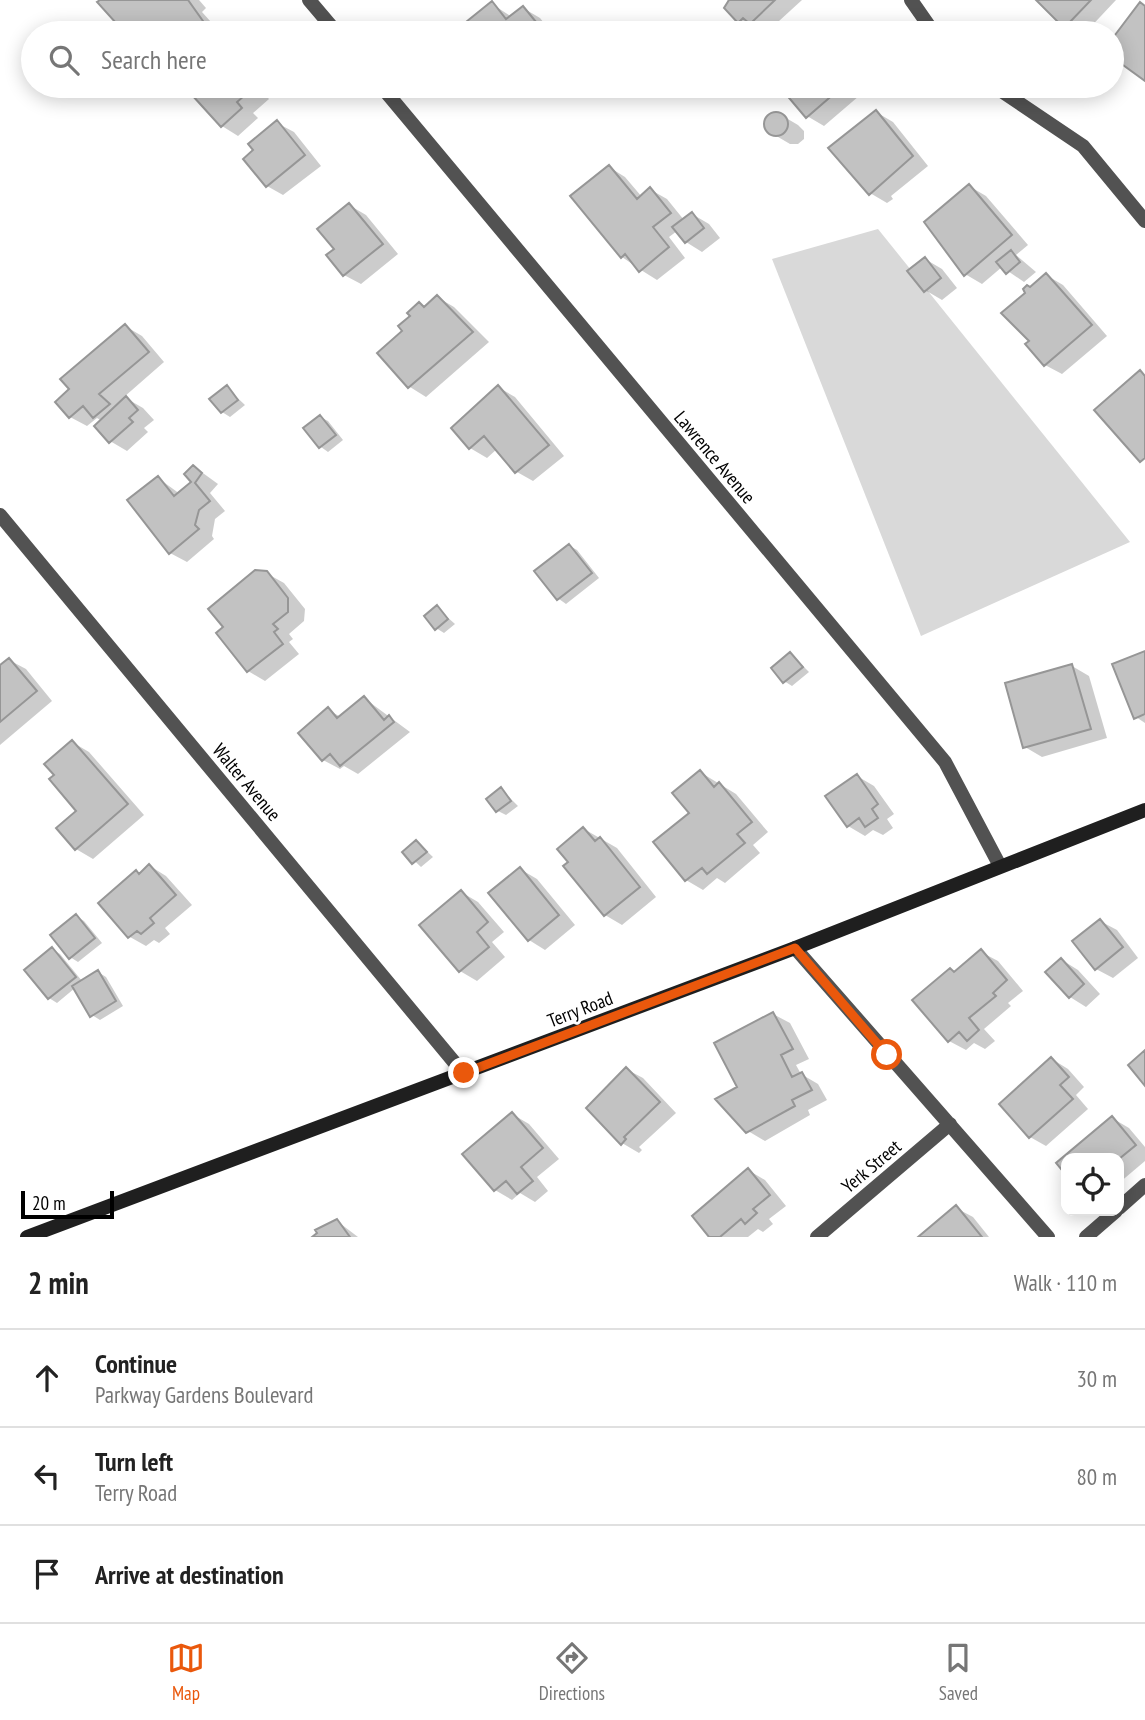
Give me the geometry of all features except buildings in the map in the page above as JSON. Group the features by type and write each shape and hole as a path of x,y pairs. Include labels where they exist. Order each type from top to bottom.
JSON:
{"street":[{"path":"309,0 327,21"},
{"path":"911,0 926,21"},
{"name":"Lawrence Avenue","path":"391,98 945,762 1000,866"},
{"path":"1012,98 1083,146 1145,221"},
{"name":"Walter Avenue","path":"0,515 464,1073"},
{"name":"Terry Road","path":"27,1237 795,948 1145,810"},
{"path":"795,948 1048,1237"},
{"name":"Yerk Street","path":"817,1237 950,1124"},
{"path":"1124,1204 1145,1185"},
{"path":"1086,1237 1110,1216"}],"shaded area":[{"path":"878,229 1130,542 921,636 772,259"}],"route":[{"path":"464,1073 795,948 887,1055"}]}
